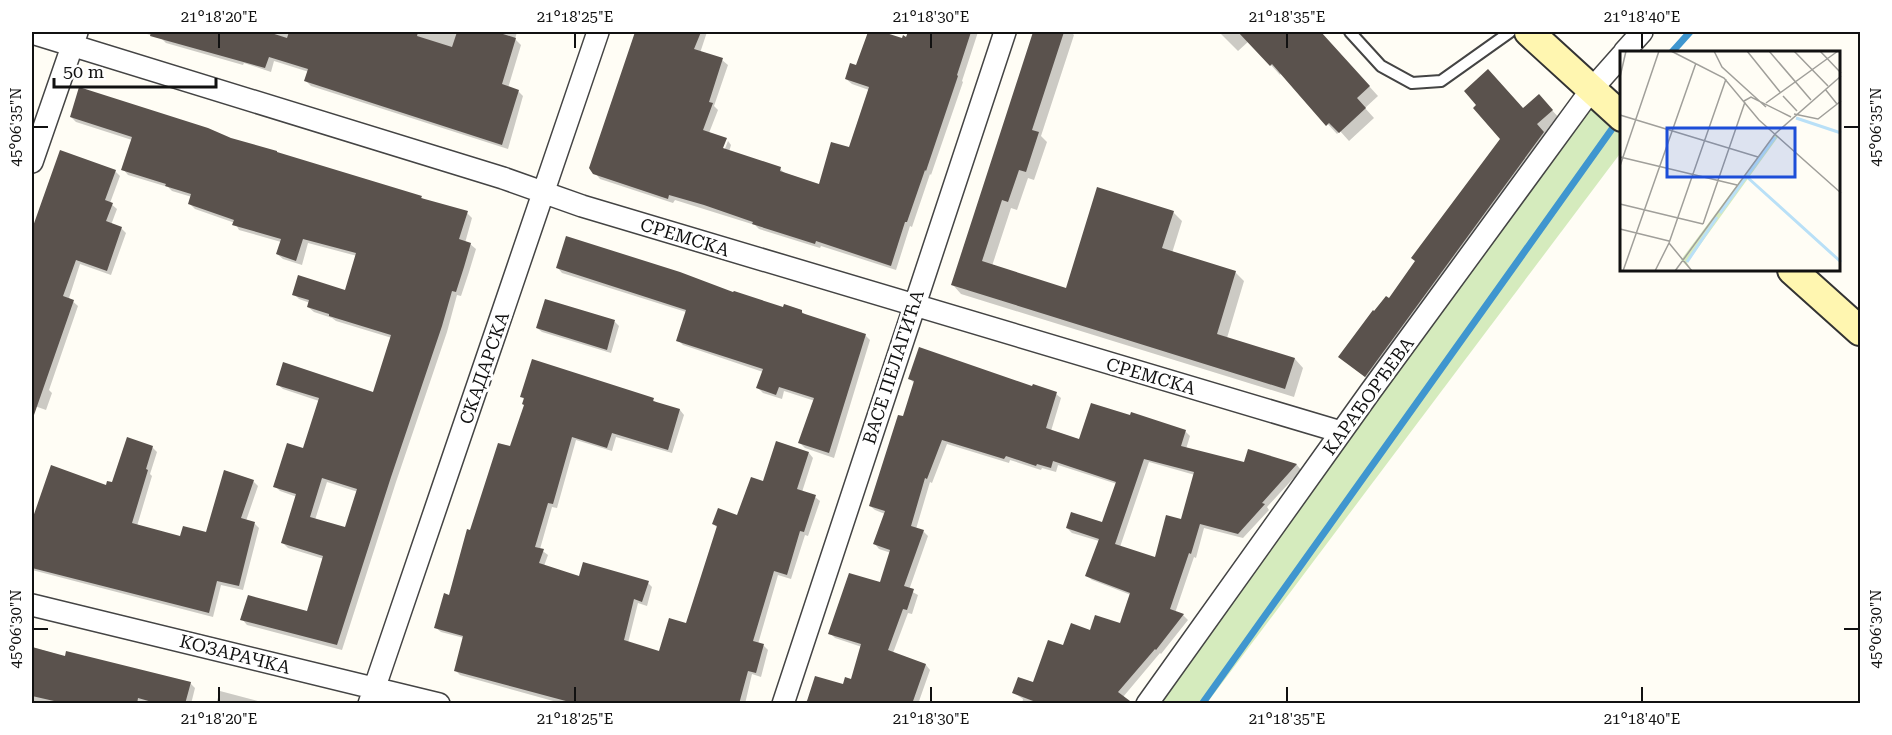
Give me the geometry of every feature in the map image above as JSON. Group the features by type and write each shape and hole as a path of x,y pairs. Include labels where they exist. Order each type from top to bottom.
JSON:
{"street":[{"name":"СКАДАРСКА","path":"372,696 598,32"},
{"name":"ВАСЕ ПЕЛАГИЋА","path":"783,704 1005,32"},
{"path":"1529,32 1620,115"},
{"name":"КАРАЂОРЂЕВА","path":"1626,51 1642,32"},
{"name":"СРЕМСКА","path":"32,33 75,39 582,206 1341,432"},
{"path":"32,162 75,39"},
{"name":"КАРАЂОРЂЕВА","path":"1147,704 1341,432 1592,90 1620,57"},
{"path":"1794,272 1860,331"},
{"name":"КОЗАРАЧКА","path":"32,605 372,696 439,704"}],"lane":[{"path":"1350,32 1381,66 1412,83 1441,81 1510,32"}],"green space":[{"path":"1591,98 1620,121 1620,154 1207,703 1152,704"}],"building":[{"path":"151,32 268,32 287,38 289,32 418,32 417,36 452,47 457,32 504,32 503,34 516,38 502,84 519,90 502,145 304,81 308,69 269,57 265,68 150,36"},
{"path":"635,32 701,32 694,49 723,58 709,102 713,103 703,130 727,138 723,148 781,167 780,171 819,184 831,142 849,147 869,87 845,79 850,63 856,65 868,32 883,32 902,38 903,35 906,37 908,32 971,32 926,171 907,222 905,222 891,266 816,241 815,244 752,224 753,222 704,205 669,195 668,199 593,174 589,168"},
{"path":"1033,32 1064,32 1032,130 1039,132 1026,172 1019,170 1008,202 1002,200 982,261 1066,288 1097,187 1174,211 1162,248 1236,271 1217,334 1295,358 1285,389 951,285"},
{"path":"1238,32 1321,32 1370,86 1357,98 1366,108 1339,133 1329,123 1326,126 1272,64 1270,66"},
{"path":"1488,69 1523,108 1539,94 1553,110 1537,124 1544,132 1365,377 1338,357 1373,310 1386,296 1389,298 1415,261 1411,258 1500,139 1473,108 1476,105 1464,91"},
{"path":"79,87 208,128 231,138 468,211 459,239 471,243 464,267 456,292 452,291 337,645 240,620 248,595 307,611 323,556 281,543 296,494 273,487 287,443 303,448 319,398 276,385 283,362 373,392 391,335 329,316 329,314 307,307 309,300 292,295 298,275 345,290 356,253 303,239 296,261 276,254 281,239 232,225 234,220 188,204 191,194 121,170 132,137 70,117","holes":["322,478 357,489 345,527 310,517"]},
{"path":"60,150 116,170 105,200 113,203 106,221 122,227 107,271 76,260 63,296 74,300 34,415 32,415 32,229"},
{"path":"566,236 680,272 733,292 783,307 784,304 802,310 802,313 866,334 829,453 798,443 814,398 779,387 776,395 756,388 763,369 676,341 686,310 556,268"},
{"path":"545,299 615,320 607,350 536,328"},
{"path":"919,347 1032,386 1033,384 1057,392 1046,428 1079,439 1091,403 1130,415 1131,412 1186,430 1181,446 1244,462 1248,449 1297,464 1238,534 1200,524 1170,609 1184,614 1156,650 1118,692 1134,704 1041,704 1012,693 1018,677 1033,682 1048,640 1063,645 1071,623 1090,630 1095,615 1120,623 1130,593 1085,576 1099,539 1066,528 1071,512 1102,522 1116,482 1053,461 1051,468 1037,464 1036,466 942,440 927,479 925,478 911,526 924,530 904,586 914,589 907,610 903,609 888,650 926,664 912,704 806,704 815,676 843,684 845,677 851,679 861,644 828,634 849,573 880,582 890,550 873,544 885,511 869,506 898,415 903,416 914,381 908,379","holes":["1144,459 1194,472 1181,519 1166,515 1155,557 1115,544"]},
{"path":"532,359 654,398 653,401 680,409 668,450 612,433 607,448 572,437 553,504 548,503 535,547 544,549 539,563 579,576 583,562 649,581 642,602 634,599 624,640 659,651 669,618 686,623 717,526 712,524 718,508 737,515 751,477 763,481 776,441 809,452 797,489 816,495 804,532 800,531 787,575 774,571 753,641 764,644 756,673 748,671 739,704 577,704 454,671 463,636 434,628 444,593 449,595 467,529 470,530 498,443 510,446 524,405 522,404 524,398 520,397"},
{"path":"127,437 153,446 132,523 180,536 183,526 206,532 224,470 254,480 241,518 255,522 239,586 217,581 209,613 32,568 32,520 51,465 106,485 107,481 112,482"},
{"path":"32,647 65,656 66,651 191,682 185,704 159,704 138,698 137,704 53,704 54,701 32,696"}],"waterway":[{"path":"1673,51 1690,32"},
{"path":"1202,704 1612,129"}]}
